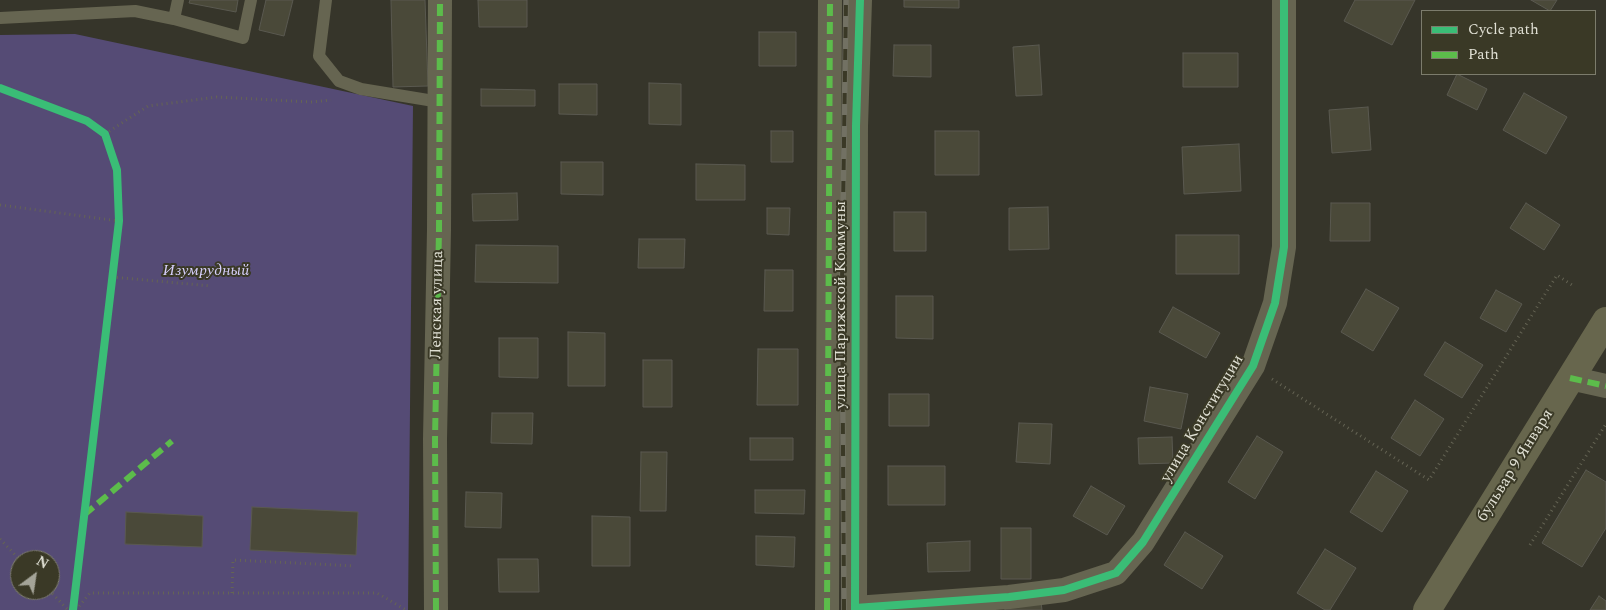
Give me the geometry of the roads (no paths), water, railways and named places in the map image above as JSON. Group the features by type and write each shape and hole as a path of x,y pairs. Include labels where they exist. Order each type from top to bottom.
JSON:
{"main road":[{"name":"бульвар 9 Января","path":"1427,610 1606,321"}],"street":[{"name":"Ленская улица","path":"436,610 435,440 440,0"},
{"name":"улица Парижской Коммуны","path":"826,610 830,0"},
{"name":"улица Парижской Коммуны","path":"855,609 856,126 860,0"},
{"name":"улица Конституции","path":"855,609 1055,592 1116,573 1143,542 1253,366 1275,304 1284,247 1284,0"},
{"path":"1570,378 1606,386"}],"lane":[{"path":"174,19 178,0"},
{"path":"0,18 100,6 174,19 243,38 251,0"},
{"path":"326,0 318,56 339,81 361,89 440,102"}],"railway":[{"path":"844,610 842,283 846,0"}],"park label":[{"name":"Изумрудный","path":"206,272"}]}
